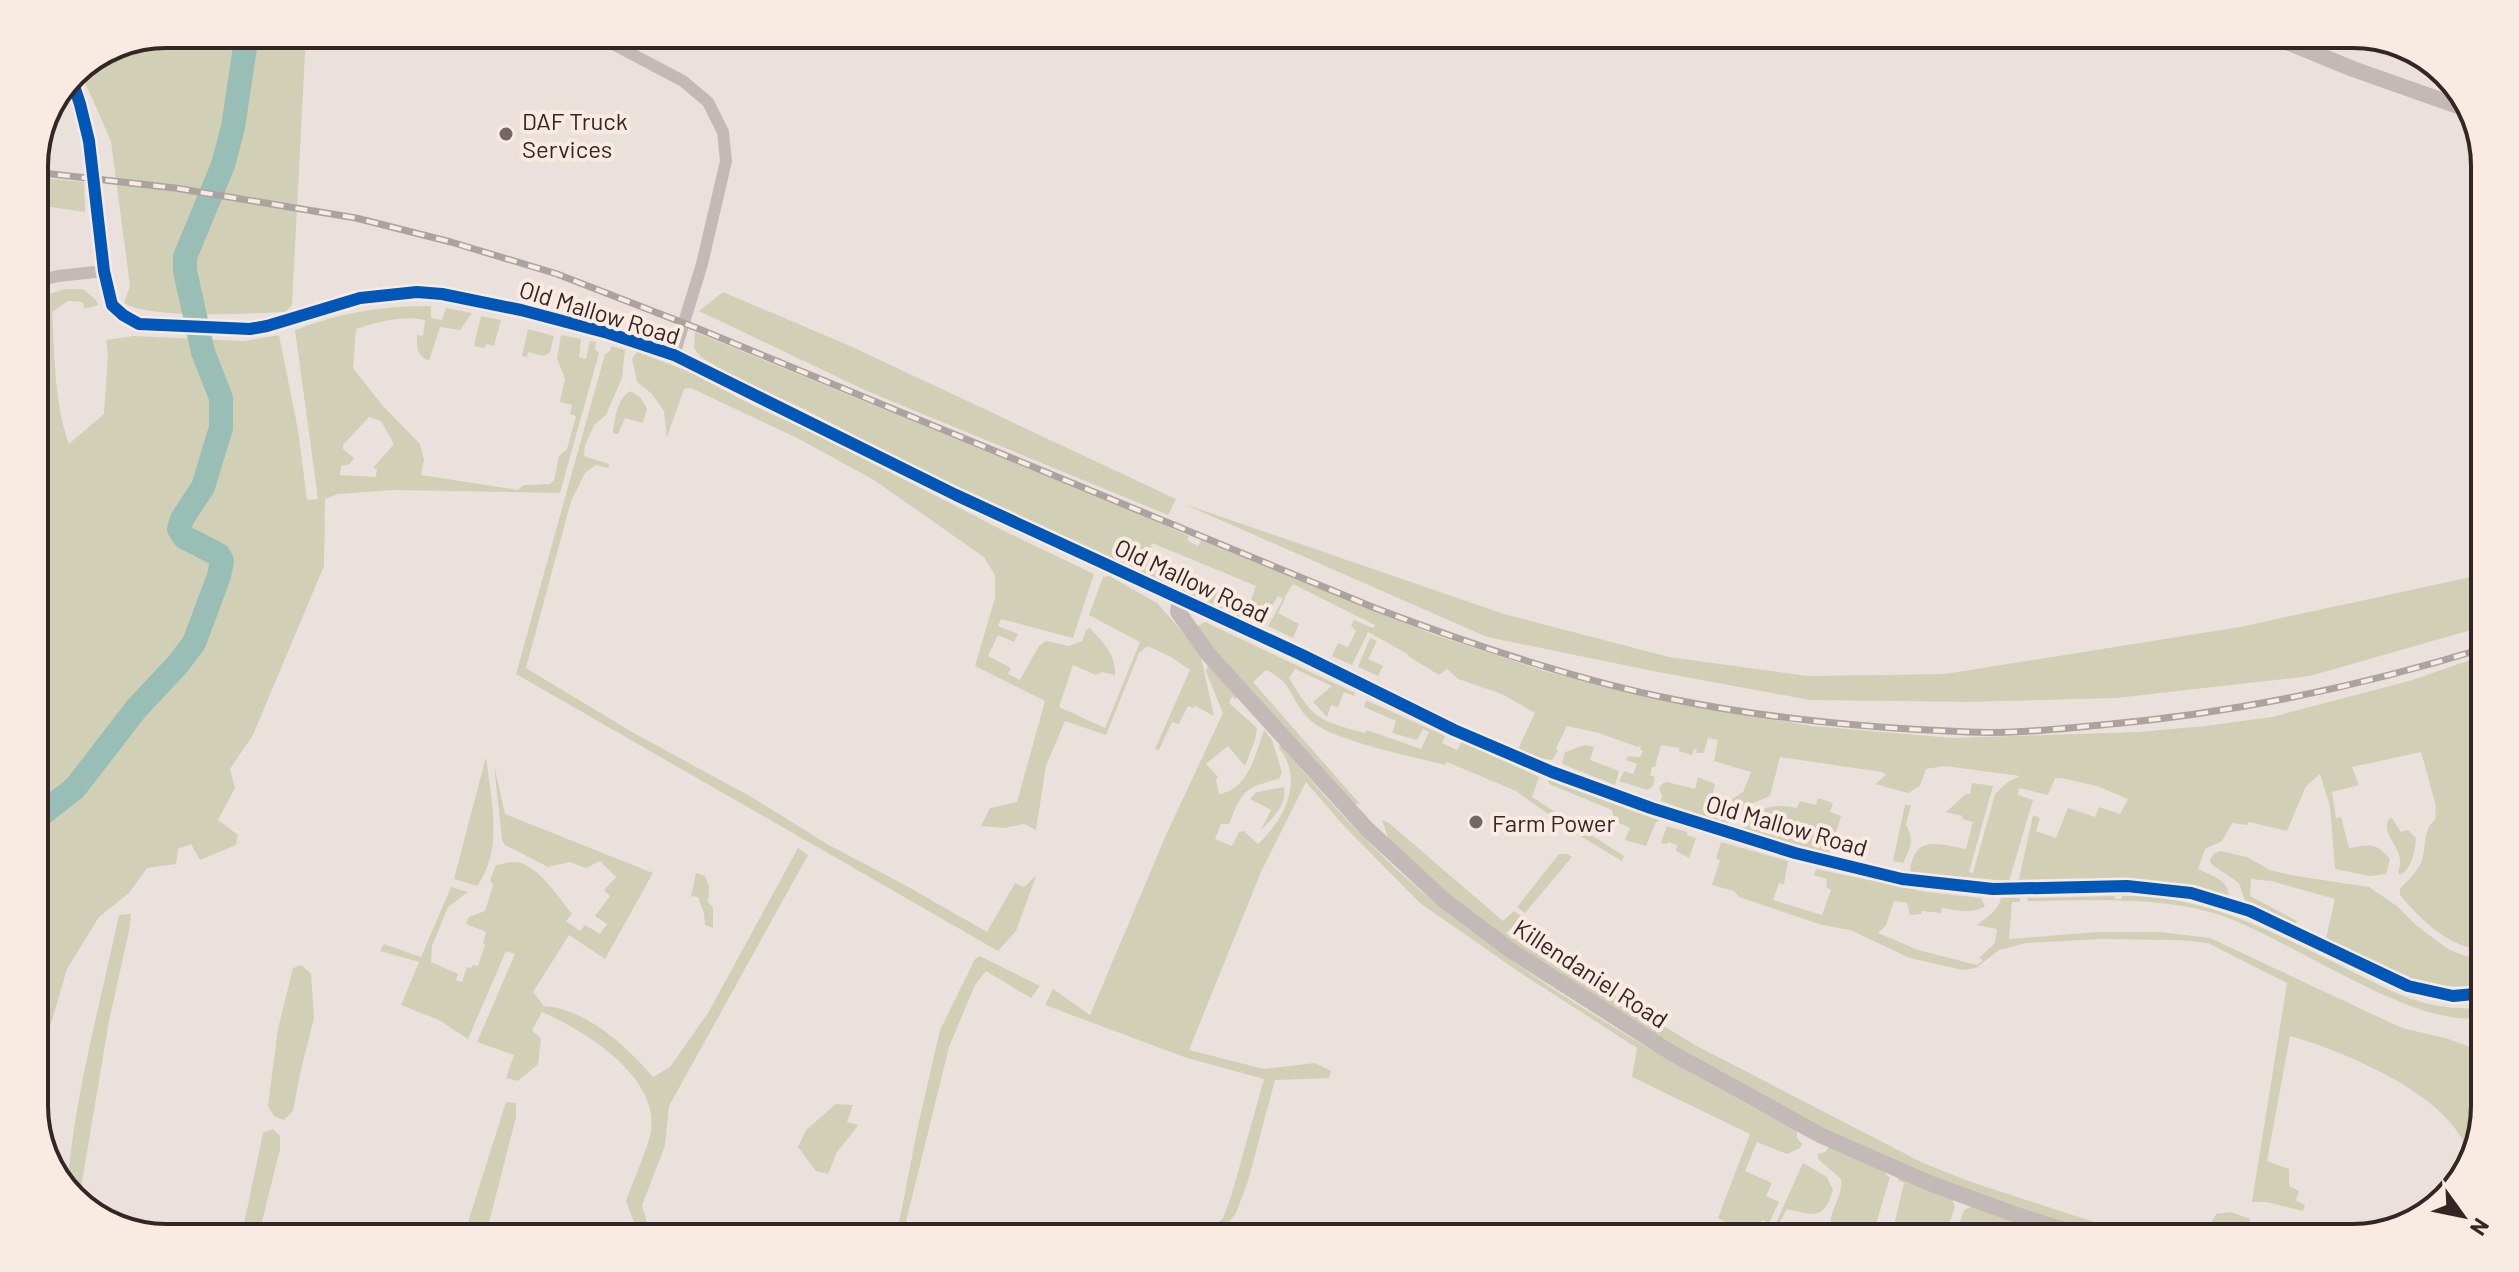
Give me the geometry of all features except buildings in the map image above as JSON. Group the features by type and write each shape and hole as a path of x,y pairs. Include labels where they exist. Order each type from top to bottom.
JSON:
{"street":[{"path":"621,48 683,81 708,102 723,132 726,161 702,264 674,355"},
{"path":"2301,48 2454,105"},
{"name":"Old Mallow Road","path":"75,90 89,141 104,271 112,305 139,324 250,329 360,298 417,292 521,310 608,333 674,355 956,495 1502,751 1564,776 1732,834 1849,866 1931,883 1993,889 2127,886 2191,893 2250,911 2408,986 2453,996 2471,994"},
{"path":"48,278 104,271"},
{"name":"Killendaniel Road","path":"1180,598 1178,612 1209,655 1332,792 1427,885 1500,943 1670,1052 1820,1135 1929,1183 2045,1224"}],"shaded area":[{"path":"166,48 305,48 292,305 286,312 178,314 156,312 124,303 130,286 111,141 84,81 107,64 128,54"},
{"path":"48,178 84,182 85,212 48,207"},
{"path":"65,289 83,289 98,305 84,309 83,302 68,301 52,312 58,395 69,444 104,414 108,355 106,340 134,336 244,341 279,335 298,430 307,500 318,499 295,330 362,311 397,307 431,306 431,318 442,320 446,308 472,313 460,330 440,327 429,361 419,354 417,347 417,335 423,336 425,320 399,319 356,329 353,368 383,406 420,444 424,460 421,475 518,490 524,485 550,484 554,480 559,456 567,449 576,416 570,414 572,405 560,402 565,379 557,358 561,335 581,339 579,357 586,359 590,341 596,342 595,350 599,353 560,493 394,490 338,494 325,499 324,566 253,735 230,769 235,788 218,820 238,835 236,845 200,860 191,844 178,849 176,864 147,868 129,893 99,917 67,969 48,1034 48,294","holes":["369,417 381,421 394,444 373,468 377,469 376,477 340,475 341,466 350,464 354,458 343,449 343,445"]},
{"path":"723,292 850,346 1176,499 1168,515 867,391 699,311"},
{"path":"481,316 501,320 494,346 474,346"},
{"path":"528,329 554,336 550,352 544,356 528,352 527,357 522,356"},
{"path":"695,332 1139,514 1189,536 1187,540 1198,546 1201,540 1432,634 1544,671 1654,699 1811,726 1953,738 2138,732 2205,726 2272,717 2409,681 2471,660 2471,948 2437,932 2400,895 2400,889 2421,863 2426,834 2435,820 2436,806 2421,752 2352,767 2359,785 2332,792 2336,818 2341,817 2349,848 2367,845 2380,849 2390,859 2386,874 2370,876 2335,869 2330,806 2320,774 2306,786 2287,831 2249,822 2247,825 2232,823 2222,841 2205,849 2198,869 2222,882 2229,896 2018,884 2033,815 2040,818 2036,831 2056,838 2068,808 2095,817 2099,807 2120,814 2128,799 2097,786 2061,778 2055,778 2048,795 2019,788 2018,795 2033,800 2009,881 1910,872 1916,852 1929,844 1966,849 1973,822 1946,812 1970,794 1972,783 1993,786 1969,872 1973,873 1995,794 2020,776 1945,766 1926,769 1920,786 1908,793 1875,784 1886,775 1882,772 1780,757 1770,796 1736,813 1732,799 1743,792 1751,772 1714,761 1718,740 1708,738 1704,753 1696,753 1697,749 1694,749 1692,755 1679,751 1679,748 1661,745 1650,775 1655,777 1653,786 1647,790 1619,781 1624,771 1633,774 1637,764 1626,760 1628,756 1640,757 1643,751 1641,745 1638,747 1567,726 1552,760 1537,758 1518,749 1535,713 1502,694 1458,679 1447,669 1439,675 1368,632 1352,665 1332,656 1338,643 1348,647 1356,631 1351,626 1354,620 1373,628 1375,625 1293,584 1278,613 1299,624 1293,638 1268,626 1283,599 1278,596 1260,627 947,483 804,409 734,377 701,357 694,348","holes":["1152,543 1256,586 1250,603 1147,558"]},
{"path":"611,346 625,350 622,378 606,415 594,425 585,445 584,456 609,464 608,468 596,465 585,473 571,501 526,668 632,732 755,799 827,844 987,932 1015,883 1024,887 1036,876 1016,931 998,951 516,674 605,354"},
{"path":"637,352 690,372 1094,574 1073,638 1001,619 998,626 1018,634 1014,642 998,635 988,656 1011,668 1008,674 1020,680 1039,646 1046,641 1069,646 1082,641 1090,628 1111,655 1115,675 1102,672 1096,675 1073,665 1059,707 1105,728 1140,642 1089,615 1103,577 1109,576 1157,603 1200,652 1214,716 1195,706 1188,706 1179,724 1172,722 1159,750 1155,749 1190,670 1148,646 1139,653 1106,735 1065,721 1046,766 1036,830 1024,824 1004,828 981,826 990,808 1017,802 1045,701 975,666 995,598 995,575 984,557 874,480 797,438 691,388 684,389 667,437 664,411 652,394 637,382 632,359"},
{"path":"630,391 640,397 647,408 643,423 625,418 618,434 613,433 619,404"},
{"path":"1184,504 1504,614 1669,657 1808,676 1945,674 2240,627 2471,577 2471,630 2310,676 2116,698 1968,702 1810,700 1487,637"},
{"path":"1205,622 1355,693 1354,696 1344,692 1338,707 1331,705 1327,717 1313,702 1332,686 1295,669 1289,678 1312,710 1327,721 1365,733 1367,730 1421,749 1429,732 1423,729 1417,740 1392,733 1396,721 1364,707 1366,700 1445,736 1442,743 1457,750 1462,742 1539,777 1532,797 1624,856 1622,861 1572,831 1516,791 1447,762 1445,765 1374,747 1320,727 1304,713 1282,681 1266,670 1253,682 1360,804 1351,803 1222,660 1198,628"},
{"path":"1370,638 1377,641 1368,659 1383,666 1378,676 1358,667"},
{"path":"1208,664 1236,695 1236,700 1232,696 1229,703 1257,728 1245,766 1228,746 1206,764 1218,777 1219,794 1237,786 1244,778 1264,730 1272,740 1282,772 1279,779 1251,788 1241,797 1229,824 1221,824 1215,839 1232,846 1239,832 1244,831 1258,844 1276,823 1291,786 1287,760 1279,748 1280,744 1332,804 1408,880 1514,963 1607,1023 1797,1131 1797,1138 1802,1144 1787,1154 1757,1142 1745,1171 1772,1183 1766,1196 1779,1202 1769,1223 1762,1220 1759,1224 1729,1224 1718,1218 1750,1134 1632,1077 1637,1048 1420,903 1343,825 1306,782 1261,872 1189,1050 1264,1069 1315,1063 1331,1071 1329,1078 1275,1080 1248,1181 1236,1213 1228,1224 1217,1224 1223,1218 1231,1197 1264,1079 1187,1058 1045,1005 1053,989 1090,1015 1166,835 1223,713 1206,672"},
{"path":"1585,745 1594,747 1590,760 1619,771 1615,785 1562,764 1565,752"},
{"path":"486,757 494,823 493,840 485,872 477,886 454,879"},
{"path":"494,765 505,814 653,873 605,959 569,935 533,992 544,1006 575,1014 604,1031 631,1053 653,1077 670,1067 708,1013 798,848 808,855 669,1106 665,1146 642,1205 647,1224 635,1224 626,1201 651,1131 650,1111 643,1092 631,1074 597,1044 542,1012 532,1030 541,1039 538,1064 518,1081 506,1078 514,1055 477,1042 515,954 506,951 468,1039 439,1020 401,1005 419,962 380,951 384,944 421,957 451,887 468,892 448,907 432,946 431,962 458,974 456,980 462,982 467,967 478,966 486,932 466,924 469,917 485,911 496,865 510,862 523,864 539,875 572,914 566,921 580,931 585,925 600,934 607,924 595,916 610,896 604,890 616,877 600,861 586,868 570,862 548,867 505,845"},
{"path":"1698,777 1715,784 1712,797 1717,799 1714,809 1730,817 1728,825 1661,801 1659,788 1663,783 1695,789"},
{"path":"1548,780 1660,821 1656,822 1646,846 1625,840 1630,828 1615,821 1612,810 1549,784"},
{"path":"1284,787 1281,805 1261,830 1271,810 1250,799 1256,792"},
{"path":"1818,798 1833,803 1830,812 1841,816 1829,855 1745,830 1742,823 1760,810 1775,806 1797,808 1800,801 1816,805"},
{"path":"1905,805 1911,805 1906,825 1911,840 1903,863 1893,861"},
{"path":"2391,817 2401,832 2408,830 2416,838 2410,864 2400,875 2399,856 2387,829"},
{"path":"1382,820 1503,921 1514,911 1522,917 1506,933 1569,975 1574,970 1693,1044 1923,1163 2100,1224 2063,1224 1998,1203 1889,1161 1765,1101 1567,980 1467,911 1389,840"},
{"path":"1667,826 1696,838 1689,858 1676,851 1677,845 1661,843"},
{"path":"1721,842 1788,861 1784,884 1779,883 1773,900 1822,915 1831,890 1826,887 1827,879 1814,875 1816,869 1926,892 1981,898 1985,906 1975,910 1942,908 1941,913 1922,911 1921,914 1910,915 1907,903 1894,901 1886,925 1878,933 1918,950 1977,965 1983,960 1979,958 1995,943 1997,929 1977,925 1995,910 2001,898 2020,898 2020,902 2012,902 2009,939 2097,932 2160,932 2210,938 2402,1028 2471,1047 2471,1106 2465,1143 2433,1106 2396,1080 2352,1058 2290,1036 2267,1161 2289,1169 2289,1186 2299,1191 2296,1201 2305,1205 2303,1211 2266,1202 2252,1202 2287,983 2208,943 2178,940 2100,939 2026,943 1999,950 1976,968 1963,970 1910,958 1850,930 1822,925 1712,885 1720,860 1716,859"},
{"path":"2221,851 2247,857 2270,870 2290,875 2369,887 2448,949 2471,957 2471,986 2441,985 2402,976 2326,939 2335,899 2271,881 2251,879 2250,896 2297,921 2296,924 2245,901 2239,883 2211,864 2210,859"},
{"path":"1559,854 1572,857 1525,913 1517,907"},
{"path":"696,873 705,876 709,886 708,902 713,907 713,928 705,925 698,897 691,896"},
{"path":"2152,897 2208,908 2289,940 2410,998 2444,1007 2471,1008 2471,1017 2457,1018 2425,1011 2388,997 2274,939 2210,912 2143,901 2028,901 2027,898"},
{"path":"131,914 129,931 109,1021 81,1188 68,1173 70,1155 119,915"},
{"path":"980,956 1040,986 1031,998 986,971 975,985 949,1047 905,1224 899,1224 940,1030 975,959"},
{"path":"301,965 311,974 314,1018 293,1111 284,1120 274,1116 268,1106 278,1029 293,968"},
{"path":"506,1102 516,1103 516,1117 489,1224 467,1224"},
{"path":"836,1104 853,1105 847,1122 858,1125 836,1154 828,1174 816,1171 798,1147 806,1130"},
{"path":"273,1129 280,1136 280,1149 261,1224 244,1224 263,1133"},
{"path":"1829,1147 1886,1172 1890,1177 1876,1224 1831,1224 1841,1179 1818,1159 1818,1154"},
{"path":"1803,1163 1827,1177 1833,1190 1830,1200 1826,1207 1816,1213 1787,1209 1779,1224 1776,1223"},
{"path":"1899,1176 1952,1198 1955,1207 1949,1224 1894,1224 1904,1183 1898,1180"},
{"path":"1973,1206 2028,1224 1959,1224 1964,1210"},
{"path":"2231,1212 2250,1219 2250,1224 2211,1224 2216,1214"}],"waterway":[{"path":"48,809 75,788 136,709 194,643 219,576 222,561 219,555 184,537 179,529 203,487 221,428 221,398 203,352 185,271 185,257 223,165 233,127 245,48"}],"railway":[{"path":"48,174 175,188 356,218 557,274 699,329 1375,608 1550,668 1695,704 1851,725 1969,732 2035,731 2151,720 2248,706 2390,675 2471,652"}],"cycle path":[{"path":"75,90 89,141 104,271 112,305 139,324 250,329 360,298 417,292 521,310 608,333 674,355 956,495 1302,655 1454,730 1552,772 1651,808 1795,853 1902,879 1993,889 2127,886 2191,893 2250,911 2408,986 2453,996 2471,994"}],"place":[{"name":"DAF Truck Services","path":"506,134"},
{"name":"Farm Power","path":"1476,822"}]}
